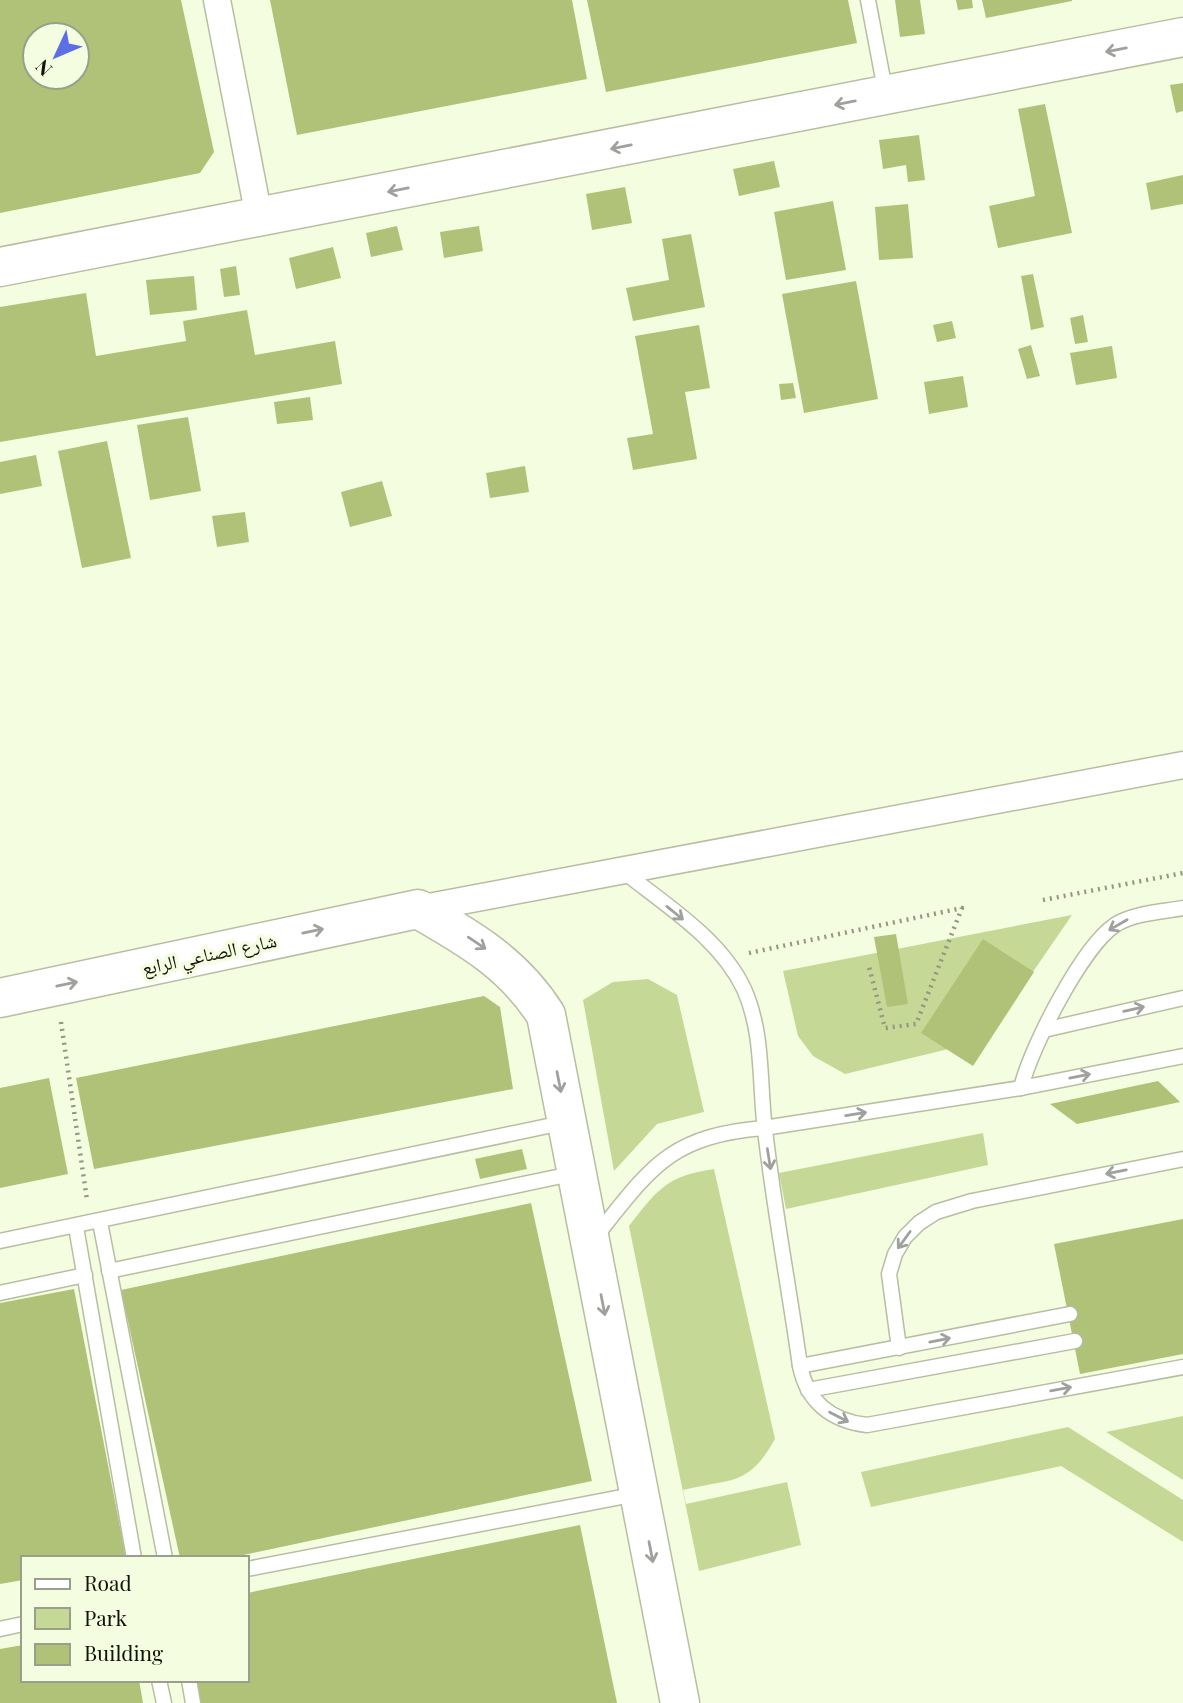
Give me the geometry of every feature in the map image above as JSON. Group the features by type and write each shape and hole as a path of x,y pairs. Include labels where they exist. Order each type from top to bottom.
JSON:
{"main road":[{"path":"0,267 1183,37"},
{"path":"418,909 491,953 531,991 546,1015 680,1703"},
{"name":"شارع الصناعي الرابع","path":"0,998 418,909"}],"street":[{"path":"217,0 259,217"},
{"path":"418,909 1183,765"}],"lane":[{"path":"868,0 886,95"},
{"path":"622,870 699,933 724,958 743,987 755,1020 764,1128 800,1366 808,1390 833,1416 849,1423 867,1425 1183,1367"},
{"path":"1021,1088 1033,1048 1104,934 1133,918 1183,908"},
{"path":"1044,1030 1183,998"},
{"path":"590,1242 651,1169 685,1145 723,1131 764,1128 1021,1088 1183,1056"},
{"path":"0,1241 567,1122"},
{"path":"898,1348 889,1273 900,1246 919,1223 936,1212 972,1201 1183,1159"},
{"path":"109,1271 577,1173"},
{"path":"89,1224 109,1271 165,1556"},
{"path":"89,1224 85,1275 134,1556"},
{"path":"0,1293 85,1275"},
{"path":"800,1366 1070,1314"},
{"path":"808,1390 1075,1340"},
{"path":"248,1569 640,1494"},
{"path":"0,1629 21,1624"},
{"path":"159,1682 164,1703"},
{"path":"189,1682 194,1703"}],"path":[{"path":"1043,900 1183,873"},
{"path":"724,958 962,908 916,1024 885,1028 868,963"},
{"path":"61,1021 89,1224"}],"green space":[{"path":"1072,915 986,1040 845,1074 813,1056 798,1036 783,971"},
{"path":"648,979 677,995 704,1112 657,1124 614,1171 583,1000 613,982"},
{"path":"983,1133 988,1165 786,1209 779,1173"},
{"path":"714,1169 775,1439 756,1466 738,1478 683,1490 686,1504 787,1482 801,1545 699,1571 629,1226 664,1187 684,1176"},
{"path":"1183,1416 1183,1480 1106,1432"},
{"path":"1068,1427 1183,1500 1183,1542 1061,1466 871,1507 861,1472"}],"building":[{"path":"0,0 181,0 214,152 200,173 0,213"},
{"path":"270,0 572,0 587,79 297,135"},
{"path":"587,0 848,0 857,43 606,92"},
{"path":"895,0 920,0 925,34 900,37"},
{"path":"956,0 972,0 973,8 958,10"},
{"path":"982,0 1072,0 1072,1 986,18"},
{"path":"1183,83 1183,111 1176,113 1170,85"},
{"path":"1045,104 1072,233 998,248 989,206 1035,196 1018,109"},
{"path":"919,135 925,180 908,182 906,165 883,169 879,140"},
{"path":"774,161 780,187 739,196 733,169"},
{"path":"1183,175 1183,204 1151,210 1146,183"},
{"path":"625,187 632,223 592,230 586,194"},
{"path":"833,201 846,270 786,280 774,212"},
{"path":"908,204 913,258 879,260 875,207"},
{"path":"397,226 403,250 371,257 366,233"},
{"path":"479,226 483,251 444,258 440,232"},
{"path":"691,234 705,307 633,321 626,288 669,280 662,239"},
{"path":"333,247 341,278 296,289 289,258"},
{"path":"236,266 240,295 224,297 220,269"},
{"path":"1033,274 1044,327 1031,330 1021,276"},
{"path":"194,276 197,310 150,315 146,280"},
{"path":"856,281 878,399 804,413 782,294"},
{"path":"86,293 96,356 186,341 183,321 247,310 255,355 335,341 342,384 0,442 0,307"},
{"path":"1083,315 1088,342 1075,344 1070,318"},
{"path":"952,321 956,338 937,342 933,325"},
{"path":"699,325 710,388 685,392 697,459 633,470 627,438 653,434 635,336"},
{"path":"1031,345 1040,376 1027,379 1018,349"},
{"path":"1112,346 1117,378 1076,385 1070,353"},
{"path":"963,376 968,407 929,414 924,382"},
{"path":"793,383 796,398 781,400 779,384"},
{"path":"310,397 313,420 277,424 274,402"},
{"path":"188,417 201,491 150,500 137,425"},
{"path":"107,441 131,558 82,568 58,451"},
{"path":"36,455 42,486 0,494 0,462"},
{"path":"525,466 529,492 490,498 486,473"},
{"path":"382,481 392,516 350,527 341,492"},
{"path":"245,512 249,542 217,547 212,516"},
{"path":"896,934 908,1004 887,1007 874,937"},
{"path":"983,939 1034,972 973,1066 921,1033"},
{"path":"484,996 500,1007 513,1089 94,1169 76,1078"},
{"path":"49,1078 68,1174 0,1188 0,1088"},
{"path":"1158,1081 1180,1102 1077,1124 1050,1104"},
{"path":"522,1149 527,1169 480,1179 475,1159"},
{"path":"531,1203 592,1481 238,1556 180,1556 121,1290"},
{"path":"1183,1219 1183,1354 1080,1374 1054,1244"},
{"path":"74,1289 126,1556 21,1556 21,1580 0,1584 0,1303"},
{"path":"580,1525 617,1703 199,1703 194,1682 248,1682 248,1593"},
{"path":"21,1645 21,1682 139,1682 143,1703 0,1703 0,1649"}]}
